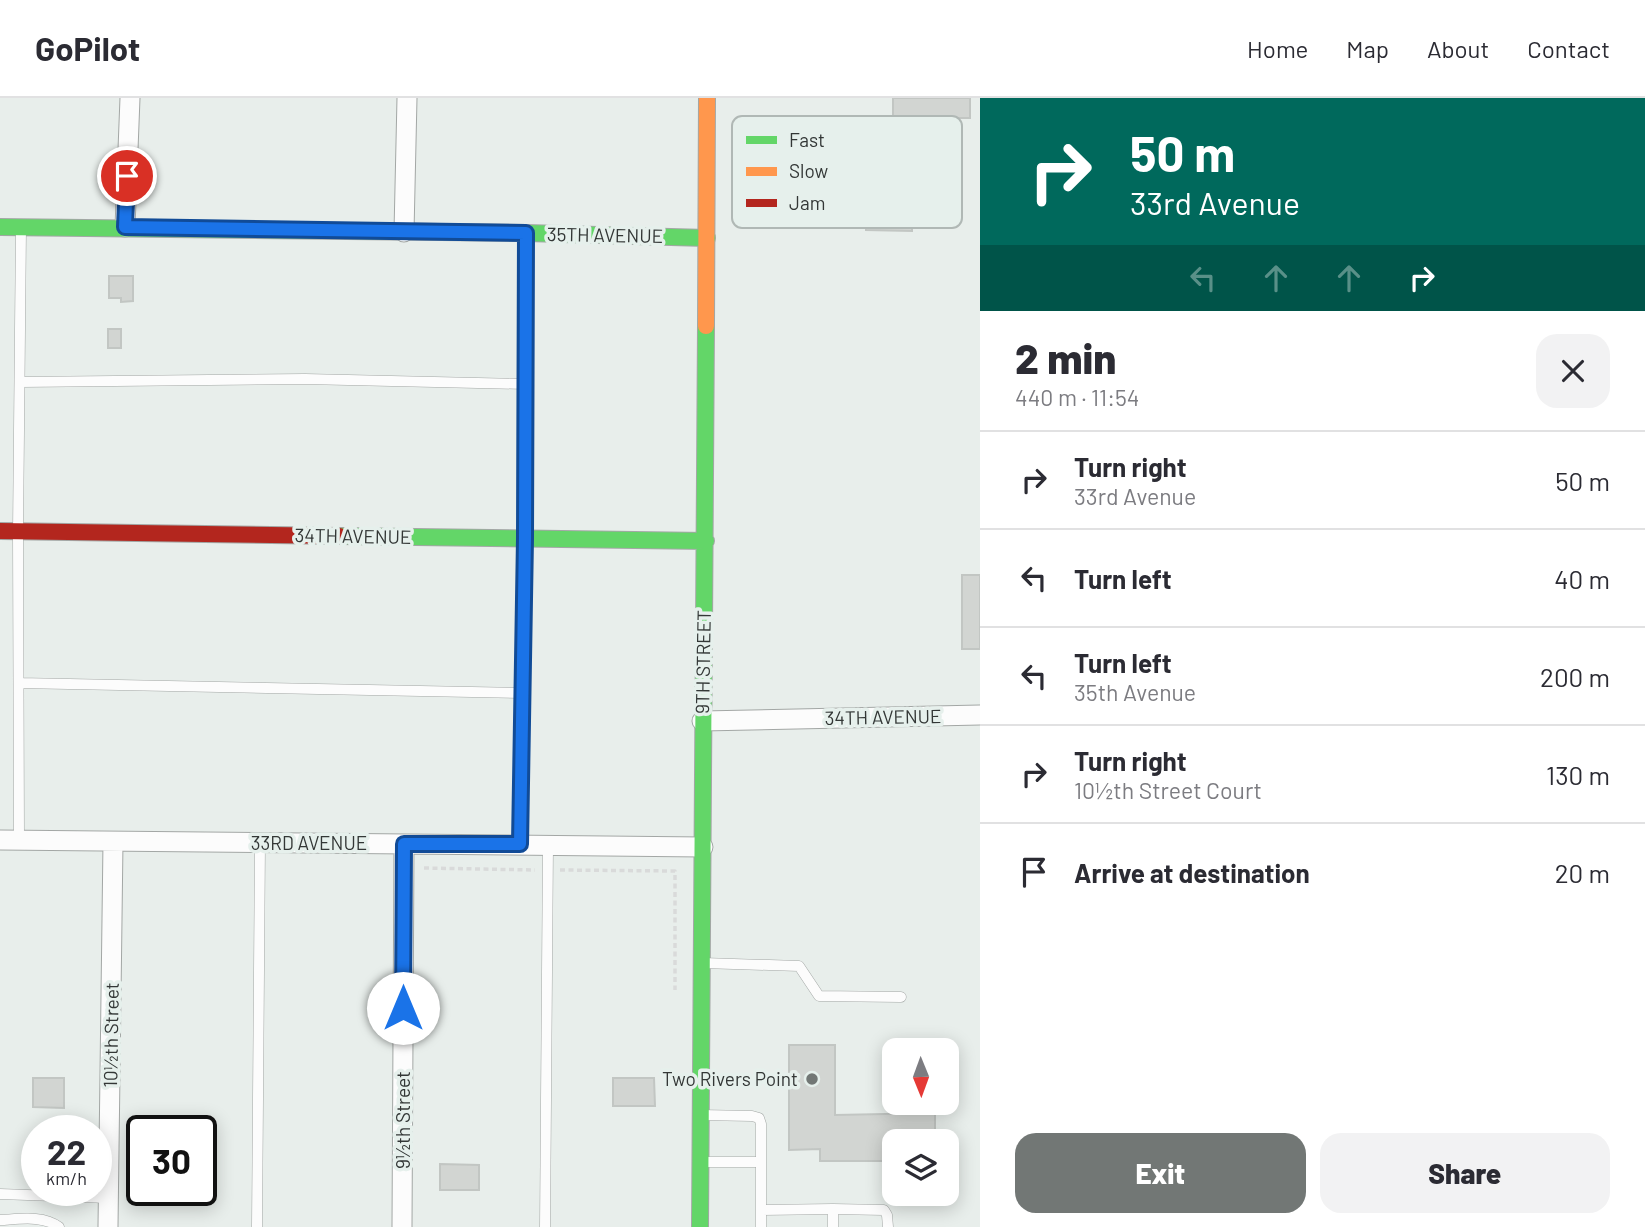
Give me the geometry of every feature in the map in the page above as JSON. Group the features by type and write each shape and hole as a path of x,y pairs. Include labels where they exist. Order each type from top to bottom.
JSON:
{"street":[{"path":"125,227 130,98"},
{"path":"404,232 407,98"},
{"name":"9TH STREET","path":"700,1227 707,98"},
{"name":"35TH AVENUE","path":"0,227 707,237"},
{"name":"34TH AVENUE","path":"0,531 706,541"},
{"name":"34TH AVENUE","path":"702,721 980,715"},
{"name":"33RD AVENUE","path":"10,840 703,847"},
{"name":"10½th Street","path":"110,1115 113,842"},
{"name":"9½th Street","path":"402,1227 404,844"},
{"name":"10½th Street","path":"108,1227 109,1206"}],"lane":[{"path":"10,840 19,683 21,227"},
{"path":"520,844 526,233"},
{"path":"20,382 305,379 525,384"},
{"path":"19,683 522,692"},
{"path":"257,1227 260,843"},
{"path":"545,1227 548,845"},
{"path":"702,963 799,966 819,996 901,997"},
{"path":"701,1115 758,1118 761,1124 761,1227"},
{"path":"700,1161 761,1162"},
{"path":"0,1194 21,1195"},
{"path":"833,1209 833,1227"},
{"path":"761,1210 884,1210 888,1227"},
{"path":"0,1220 27,1218 46,1224 51,1221 60,1227"}],"building":[{"path":"893,98 970,98 970,118 893,116"},
{"path":"866,228 912,228 912,231"},
{"path":"109,276 133,276 133,301 121,302 121,298 109,298"},
{"path":"108,329 121,329 121,348 108,348"},
{"path":"962,575 980,575 980,649 962,649"},
{"name":"Two Rivers Point","path":"789,1045 835,1045 835,1115 935,1115 935,1129 882,1129 882,1161 820,1161 820,1149 789,1150"},
{"path":"33,1078 64,1078 64,1108 33,1107"},
{"path":"613,1078 654,1078 655,1106 613,1106"},
{"path":"440,1164 479,1165 479,1190 440,1190"}],"traffic: fast":[{"path":"0,227 526,233 707,238"},
{"path":"700,1227 706,326"},
{"path":"340,536 706,541"}],"traffic: slow":[{"path":"706,326 707,98"}],"traffic: jam":[{"path":"0,531 340,536"}],"place":[{"name":"Two Rivers Point","path":"812,1079"}],"route":[{"path":"127,176 125,227 526,233 520,844 404,844 403,1008"}]}
